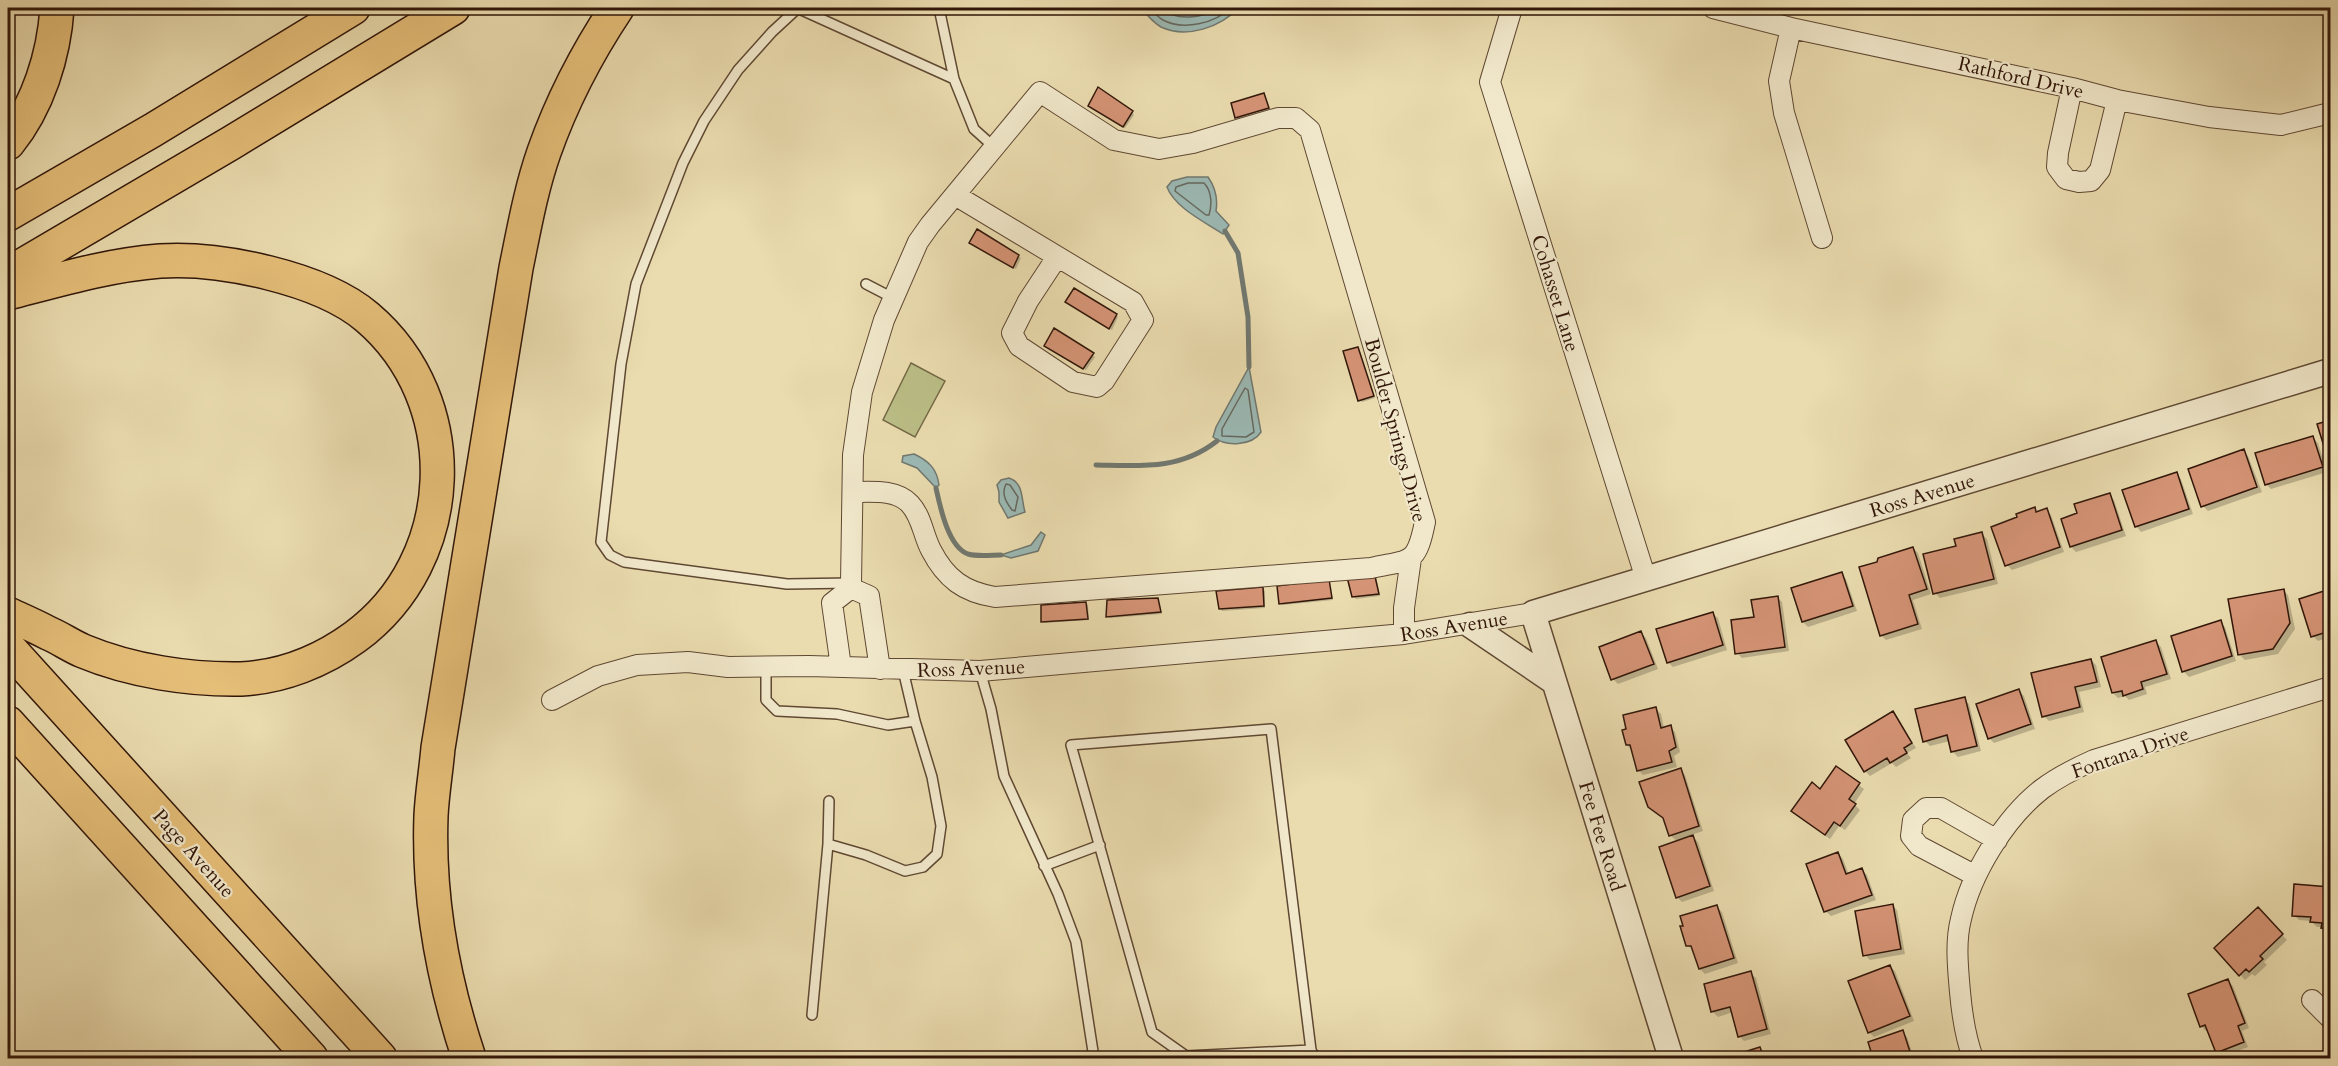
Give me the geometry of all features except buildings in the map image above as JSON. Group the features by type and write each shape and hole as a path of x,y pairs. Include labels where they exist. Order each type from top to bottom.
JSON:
{"highway":[{"path":"8,143 31,105 44,76 54,40 57,8"},
{"path":"8,214 153,130 353,8"},
{"path":"8,274 231,143 453,8"},
{"path":"469,1059 452,1004 439,946 435,912 431,816 438,748 516,268 528,208 544,153 565,99 587,56 617,8"},
{"path":"8,293 98,270 162,261 212,264 249,270 316,288 366,316 387,337 407,364 422,393 433,429 437,465 436,504 428,538 413,574 395,600 371,626 345,645 311,663 281,673 243,679 159,672 83,651 8,614"},
{"name":"Page Avenue","path":"8,647 380,1059"},
{"path":"8,723 311,1059"}],"street":[{"name":"Cohasset Lane","path":"1512,8 1490,82 1646,579"},
{"name":"Rathford Drive","path":"1713,8 1791,28 2072,88 2117,100 2210,117 2281,125 2331,113"},
{"path":"1791,28 1779,81 1784,112 1822,238"},
{"path":"2072,88 2057,166 2066,179 2079,182 2091,181 2100,170 2117,100"},
{"name":"Boulder Springs Drive","path":"994,147 1040,92 1114,140 1159,149 1193,143 1278,118 1296,118 1310,130 1425,522 1420,549 1411,558 1404,608 1404,634"},
{"path":"841,667 832,603 851,586 853,455 862,392 884,320 918,242 994,147"},
{"path":"955,195 1133,302 1143,321 1104,381 1097,387 1073,382 1019,346 1012,333 1028,301 1057,257"},
{"name":"Ross Avenue","path":"552,700 598,675 637,665 688,662 728,666 980,671 1404,634 1470,625 1533,613 2331,371"},
{"path":"852,492 882,492 909,503 923,526 931,550 956,583 974,594 995,597 1371,568 1411,558"},
{"path":"851,586 869,597 880,669"},
{"name":"Fee Fee Road","path":"1533,613 1671,1059"},
{"path":"1470,625 1554,682"},
{"name":"Fontana Drive","path":"1973,1059 1963,1029 1958,967 1960,919 1976,876 1997,840 2017,813 2042,789 2094,760 2331,687"},
{"path":"1976,876 1919,846 1911,836 1913,820 1926,808 1941,808 1997,840"},
{"path":"2312,1000 2331,1018"}],"lane":[{"path":"851,586 787,584 624,562 610,555 601,542 621,364 636,284 683,163 704,121 738,70 772,32 798,8 954,79"},
{"path":"939,8 954,79 974,129 994,147"},
{"path":"866,284 894,298"},
{"path":"766,666 766,700 777,711 837,714 888,725 915,722"},
{"path":"828,844 866,855 905,871 923,867 937,854 941,826 932,777 915,722 903,670"},
{"path":"980,671 1004,776 1058,894 1076,942 1094,1059"},
{"path":"1271,729 1313,1054 1186,1056 1152,1032 1071,745 1271,729"},
{"path":"812,1015 828,844 829,801"},
{"path":"1044,866 1100,845"}],"green space":[{"path":"911,363 945,381 915,437 883,420"}],"water":[{"path":"1141,8 1238,8 1213,26 1182,32 1161,27"},
{"path":"1187,177 1208,177 1214,189 1216,211 1229,225 1223,234 1183,208 1171,195 1167,187 1172,181"},
{"path":"1249,367 1261,432 1252,440 1238,444 1218,440 1213,437 1216,427"},
{"path":"914,454 934,470 939,485 936,488 917,468 902,462 903,456"},
{"path":"1009,478 1014,480 1020,488 1025,512 1008,518 999,502 997,485 1001,480"},
{"path":"1041,532 1045,535 1038,551 1011,558 1001,555 1031,545"}],"waterway":[{"path":"1225,231 1238,253 1248,317 1249,367"},
{"path":"1096,465 1144,465 1174,462 1189,457 1217,441"},
{"path":"936,488 950,535 961,550 972,555 1001,555"}]}
